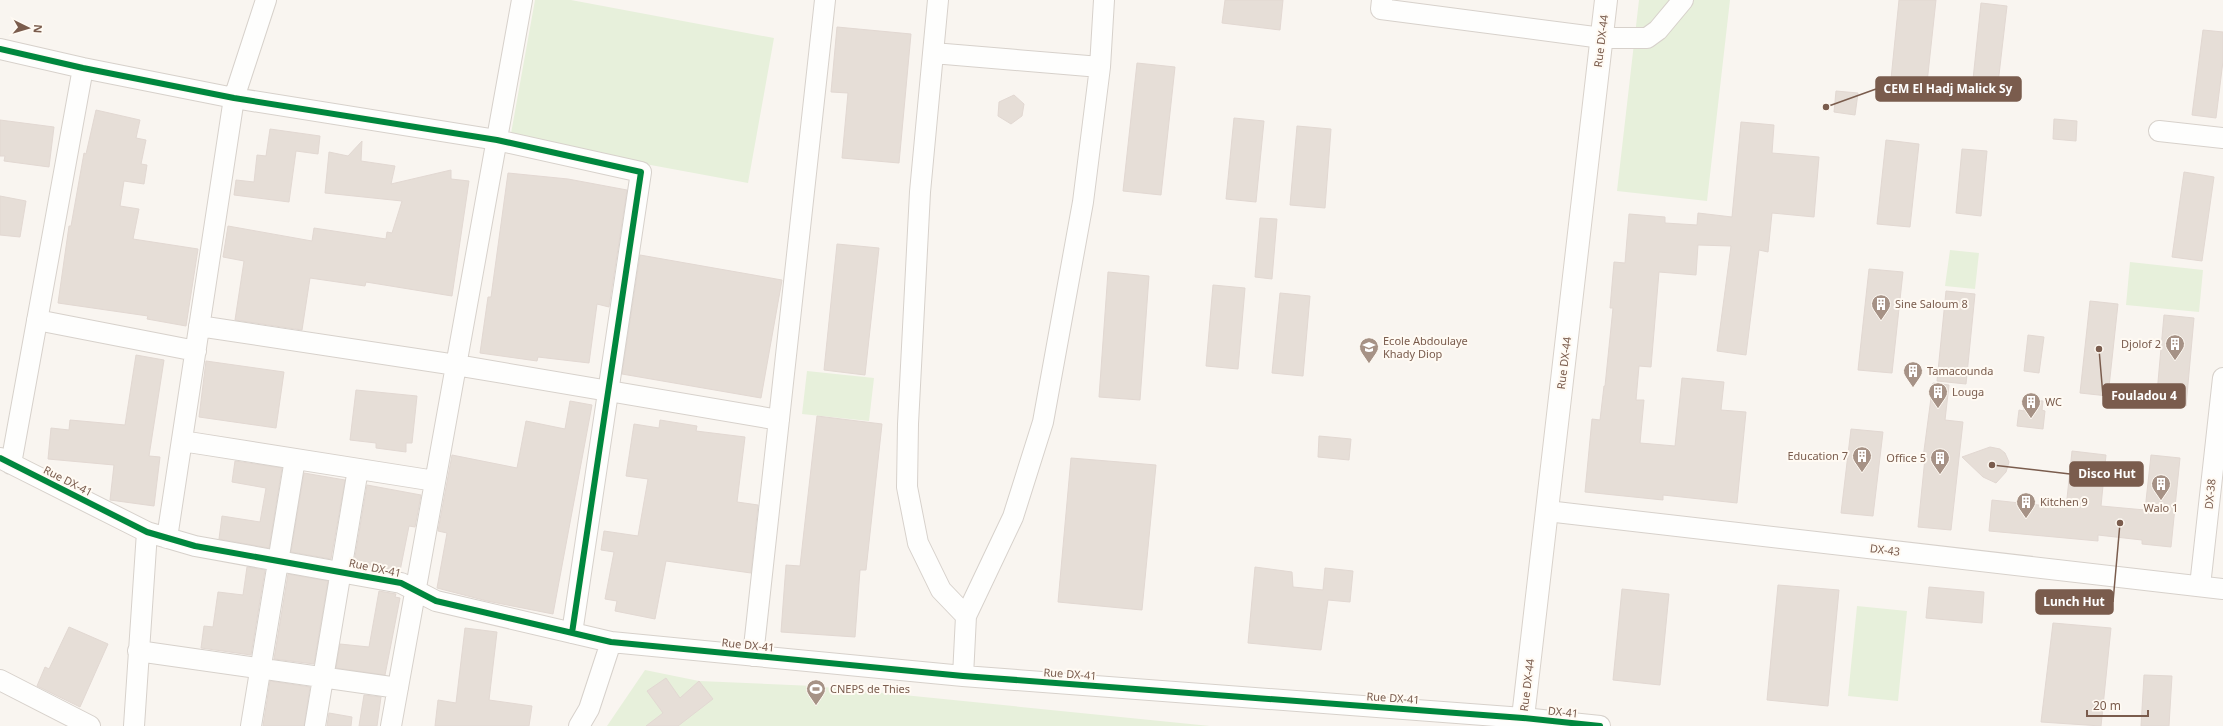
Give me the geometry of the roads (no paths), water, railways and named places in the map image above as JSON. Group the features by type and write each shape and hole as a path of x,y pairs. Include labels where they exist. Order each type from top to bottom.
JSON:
{"street":[{"path":"167,538 234,98 266,0"},
{"path":"391,726 522,0"},
{"path":"753,656 826,0"},
{"path":"938,0 920,192 908,424 907,487 918,543 942,590 966,616"},
{"path":"963,676 966,616 1013,517 1043,422 1083,202 1100,67 1104,0"},
{"path":"1382,0 1381,9 1602,38 1647,38 1658,30 1683,0"},
{"name":"Rue DX-44","path":"1523,722 1606,0"},
{"path":"0,49 83,68 234,98 497,140 641,172 572,632"},
{"path":"933,53 1100,67"},
{"path":"6,461 37,320 83,68"},
{"path":"2159,131 2223,138"},
{"path":"37,320 196,351"},
{"path":"199,326 456,365 779,420"},
{"name":"DX-38","path":"2200,586 2223,378"},
{"path":"182,441 435,482"},
{"path":"251,726 277,560 295,459"},
{"name":"Rue DX-41","path":"6,461 147,532 167,538 195,546 341,571 401,583 436,601 611,642 963,676 1523,722"},
{"path":"315,726 358,469"},
{"name":"DX-43","path":"1547,511 2223,589"},
{"path":"134,726 147,532"},
{"path":"579,726 589,709 611,642"},
{"path":"138,651 398,688"},
{"path":"0,680 90,726"},
{"name":"DX-41","path":"1523,722 1600,726"}],"place":[{"name":"CEM El Hadj Malick Sy","path":"1826,107"},
{"name":"Sine Saloum 8","path":"1881,321"},
{"name":"Fouladou 4","path":"2099,349"},
{"name":"Djolof 2","path":"2175,361"},
{"name":"Ecole Abdoulaye Khady Diop","path":"1369,364"},
{"name":"Tamacounda","path":"1913,388"},
{"name":"Louga","path":"1938,409"},
{"name":"WC","path":"2031,419"},
{"name":"Disco Hut","path":"1992,465"},
{"name":"Education 7","path":"1862,473"},
{"name":"Office 5","path":"1940,475"},
{"name":"Walo 1","path":"2161,501"},
{"name":"Kitchen 9","path":"2026,519"},
{"name":"Lunch Hut","path":"2120,523"},
{"name":"CNEPS de Thies","path":"816,706"}]}
